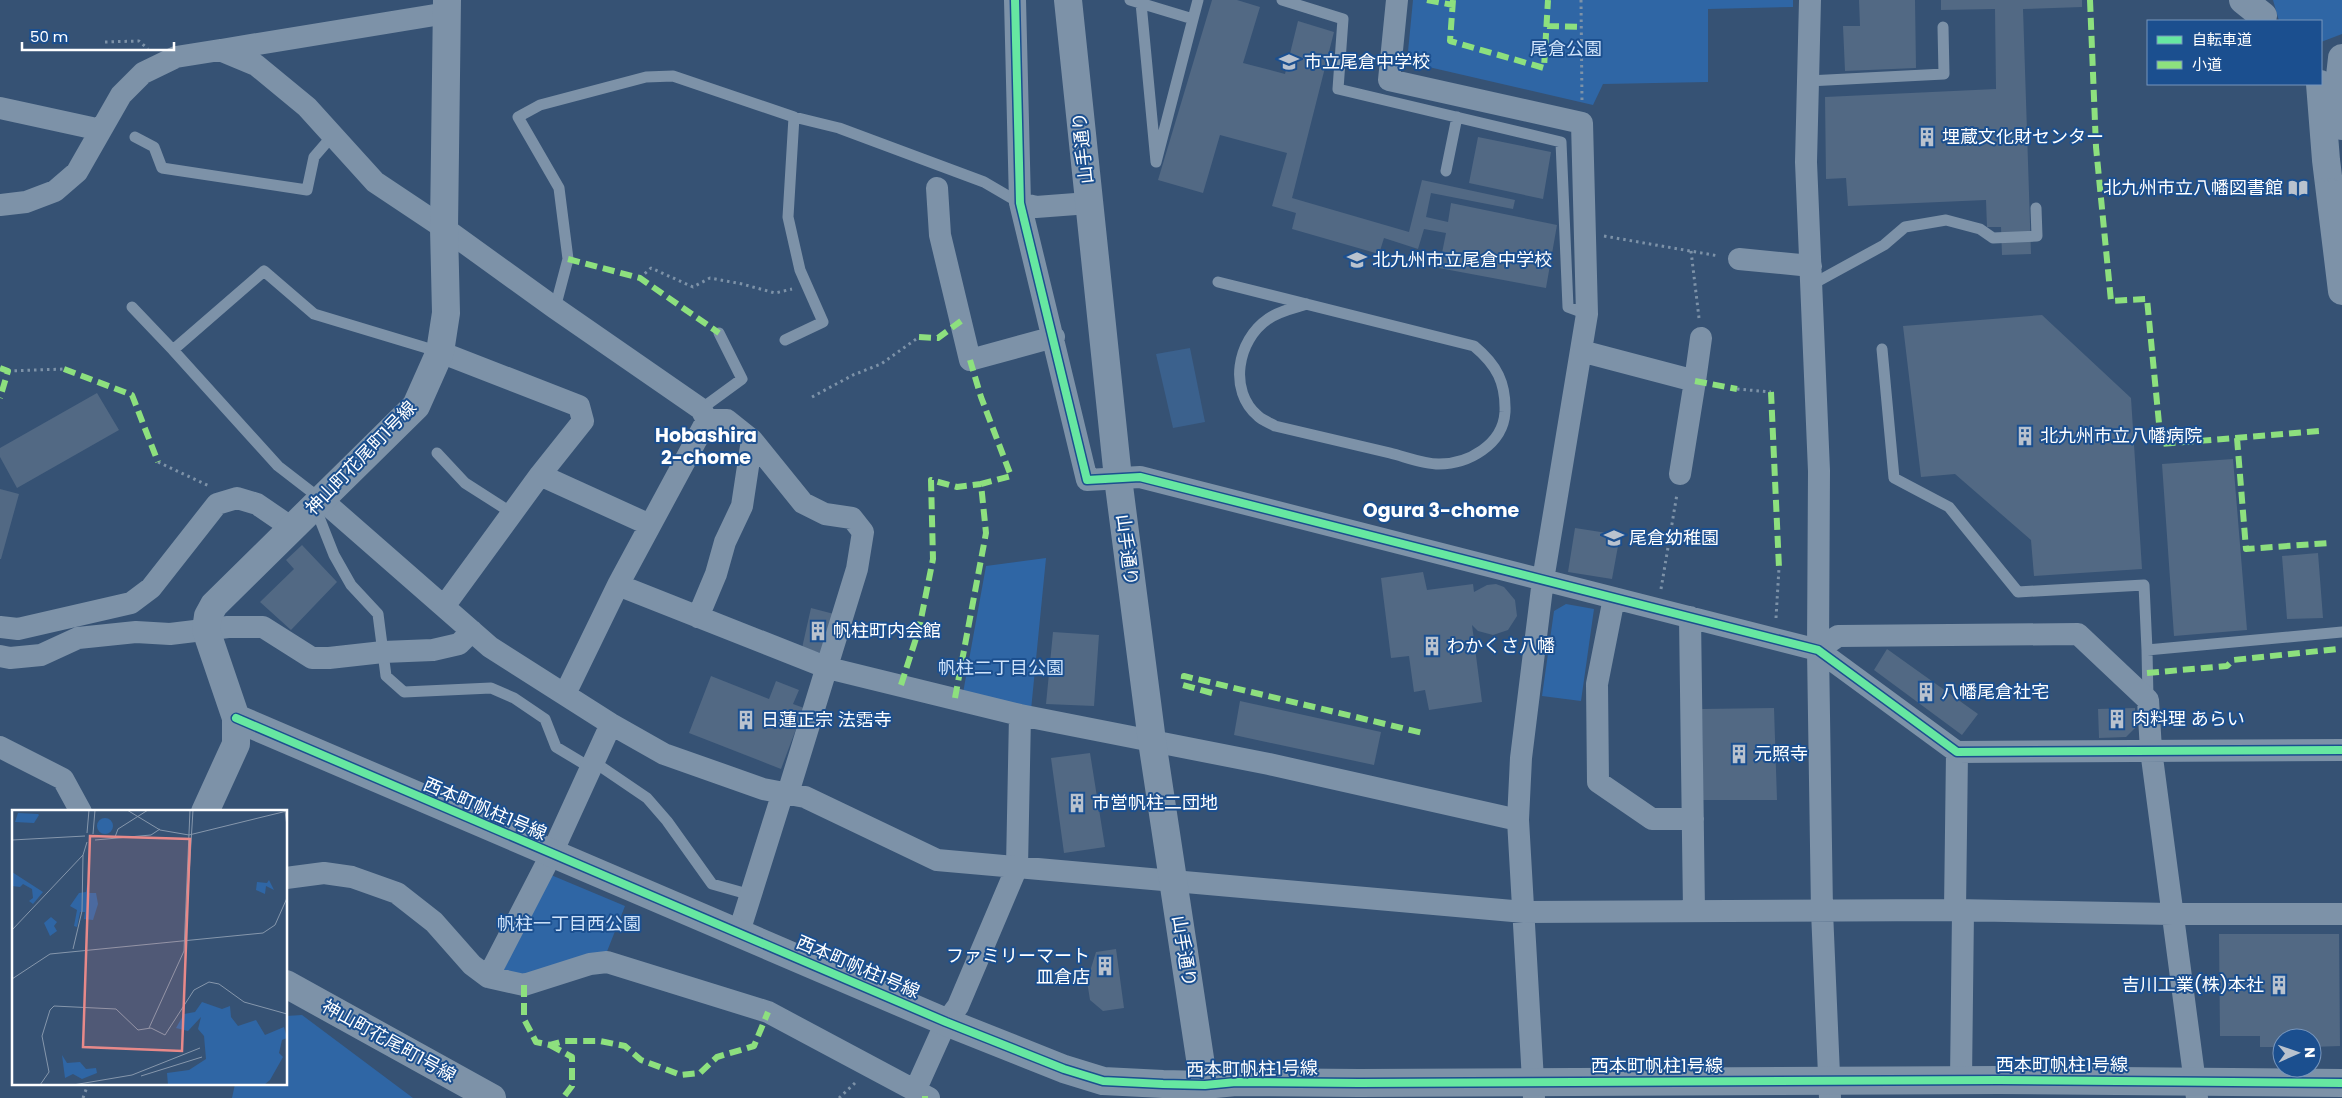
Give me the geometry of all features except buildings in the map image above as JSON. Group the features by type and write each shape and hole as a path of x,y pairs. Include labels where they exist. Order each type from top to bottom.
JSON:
{"street":[{"path":"1015,0 1020,203 1088,480 1140,477 1818,650 1957,752 2342,750"},
{"name":"山手通り","path":"1068,0 1118,478 1152,741 1173,882 1210,1094"},
{"path":"1397,0 1389,80 1582,123 1587,314 1544,580 1521,758 1518,820 1534,1090"},
{"path":"1810,0 1806,162 1819,471 1818,650 1822,911 1830,1090"},
{"path":"0,205 26,202 55,191 77,172 122,95 143,73 176,57 447,6"},
{"name":"神山町花尾町1号線","path":"206,630 208,616 214,605 416,406 440,352 446,313 444,228 447,6"},
{"path":"2322,54 2342,48"},
{"path":"220,50 256,65 308,107 374,182 444,228 704,415 727,420 752,440 803,502 826,514 852,518 863,532 857,569 828,668 738,932"},
{"path":"2342,58 2339,85 2342,126"},
{"path":"2320,85 2326,160 2342,279"},
{"path":"0,108 101,130"},
{"path":"937,188 940,235 970,360 1054,337"},
{"path":"1020,203 1036,207 1089,203"},
{"path":"2342,224 2342,279"},
{"path":"1740,259 1811,276"},
{"path":"1680,474 1701,338"},
{"path":"1581,351 1695,381"},
{"path":"440,352 579,406 583,421 540,474 445,605"},
{"path":"564,694 704,415"},
{"path":"698,617 716,574 725,542 742,506 752,440"},
{"path":"540,474 650,525"},
{"path":"0,627 18,629 131,602 151,588 217,504 237,498 257,504 292,528"},
{"path":"318,503 445,605 490,647 612,724 664,754 763,789 805,798 937,860 1524,912 1959,911 2342,914"},
{"path":"618,585 828,668 1020,715 1269,764 1518,820"},
{"path":"1614,598 1597,684 1598,782 1652,819 1693,818"},
{"path":"1690,617 1694,911"},
{"path":"0,656 10,658 41,655 78,638 136,632 170,634 228,627 262,627 312,658 329,658 383,652 433,650 460,644 472,631"},
{"path":"206,630 236,718 236,744 206,810"},
{"path":"1818,650 1838,636 2078,634 2148,700 2151,750 2196,1090"},
{"path":"288,878 324,872 352,877 397,893 434,922 472,965 488,977 524,985 590,964 607,962 768,1012 922,1094 946,1022 958,1006 1017,867 1020,715"},
{"name":"西本町帆柱1号線","path":"236,718 946,1022 1064,1069 1103,1081 1210,1094 1236,1082 1359,1091 1830,1090 1961,1080 1999,1089 2196,1090 2342,1084"},
{"path":"488,977 552,853 612,724"},
{"path":"0,746 63,779 80,810"},
{"path":"1957,752 1961,1080"},
{"name":"神山町花尾町1号線","path":"288,985 492,1098"}],"lane":[{"path":"1192,19 1135,2 1156,162 1198,0"},
{"path":"1282,0 1343,20 1338,89 1561,142 1568,307 1587,314"},
{"path":"1808,81 1944,74 1943,27"},
{"path":"555,308 568,259 559,188 518,117 540,105 646,77 673,76 794,117 839,128 984,182 1020,203"},
{"path":"785,340 823,322 800,270 788,217 794,117"},
{"path":"1446,171 1457,117"},
{"path":"135,137 154,147 162,168 307,190 314,157 333,135"},
{"path":"1811,276 1884,245 1905,227 1946,220 1980,229 1993,238 2037,236 2036,208"},
{"path":"173,350 264,271 314,314 440,352"},
{"path":"1218,282 1307,304 1474,346 1489,358 1500,376 1504,394 1505,415 1497,435 1486,448 1470,459 1437,464 1275,426 1258,416 1248,402 1241,385 1238,366 1244,348 1252,333 1267,319 1307,304"},
{"path":"132,307 278,466 318,503 334,555 351,585 378,614 386,676 404,692 491,688 514,698 545,719 556,747 593,765 647,798 668,821 712,884 751,895"},
{"path":"704,415 742,378 719,333"},
{"path":"1882,349 1894,478 1948,507 2018,592 2144,585 2148,700"},
{"path":"437,453 465,483 512,513"},
{"path":"2147,650 2342,632"}],"path":[{"path":"1581,0 1582,123"},
{"path":"105,42 139,41 162,64"},
{"path":"2315,181 2342,179"},
{"path":"1585,233 1740,259"},
{"path":"1691,251 1701,338"},
{"path":"640,278 651,268 693,287 710,278 742,284 775,294 807,285"},
{"path":"812,398 853,375 881,364 919,337"},
{"path":"8,371 64,369"},
{"path":"1737,389 1771,392"},
{"path":"158,462 237,498"},
{"path":"1658,609 1680,474"},
{"path":"1775,639 1779,568"},
{"path":"83,1098 87,1086"}],"green space":[{"name":"尾倉公園","path":"1413,0 1793,0 1793,7 1708,9 1708,82 1603,84 1593,105 1407,62"},
{"path":"2273,0 2342,0 2342,34 2322,42 2322,20 2279,20"},
{"name":"帆柱二丁目公園","path":"1046,558 1031,710 963,693 986,566"},
{"path":"1566,604 1594,609 1581,701 1542,696 1554,611"},
{"name":"帆柱一丁目西公園","path":"551,875 625,906 606,954 525,977 503,971"},
{"path":"302,1015 413,1098 232,1098 235,1086 288,1086 288,1016"}],"shaded area":[{"path":"1190,348 1205,422 1173,428 1156,354"}],"marked path":[{"path":"1427,0 1453,5"},
{"path":"1453,0 1450,41 1544,68 1548,0"},
{"path":"2090,0 2096,147 2111,301 2147,299 2161,444 2320,431"},
{"path":"1547,26 1582,27"},
{"path":"568,259 640,278 719,333"},
{"path":"919,337 938,338 961,321"},
{"path":"955,698 986,533 981,484 1011,476 981,397 970,360"},
{"path":"0,368 8,371 0,398"},
{"path":"64,369 132,395 158,462"},
{"path":"1695,381 1737,389"},
{"path":"1771,392 1779,568"},
{"path":"2237,438 2246,549 2329,543"},
{"path":"901,685 919,629 933,559 931,480 957,487 981,484"},
{"path":"2147,673 2227,666 2233,660 2338,649"},
{"path":"1212,693 1183,685 1184,676 1423,733"},
{"path":"524,985 524,1019 536,1042 550,1045 564,1041 600,1041 625,1046 641,1060 681,1075 700,1073 717,1057 754,1046 768,1012"},
{"path":"550,1045 572,1057 572,1086 563,1098"}],"cycle path":[{"path":"1015,0 1020,203 1087,480 1140,477 1818,650 1957,752 2342,750"},
{"path":"236,718 946,1022 1064,1069 1103,1081 1205,1085 1236,1082 1999,1080 2342,1083"}],"place":[{"name":"市立尾倉中学校","path":"1289,62"},
{"name":"埋蔵文化財センター","path":"1927,137"},
{"name":"北九州市立八幡図書館","path":"2298,188"},
{"name":"北九州市立尾倉中学校","path":"1357,260"},
{"name":"北九州市立八幡病院","path":"2025,436"},
{"name":"尾倉幼稚園","path":"1614,538"},
{"name":"帆柱町内会館","path":"818,631"},
{"name":"わかくさ八幡","path":"1432,646"},
{"name":"八幡尾倉社宅","path":"1926,692"},
{"name":"肉料理 あらい","path":"2117,719"},
{"name":"日蓮正宗 法霑寺","path":"746,720"},
{"name":"元照寺","path":"1739,754"},
{"name":"市営帆柱二団地","path":"1077,803"},
{"name":"ファミリーマート 皿倉店","path":"1105,966"},
{"name":"吉川工業(株)本社","path":"2279,985"}],"district":[{"name":"Hobashira 2-chome","path":"706,446"},
{"name":"Ogura 3-chome","path":"1441,510"}]}
